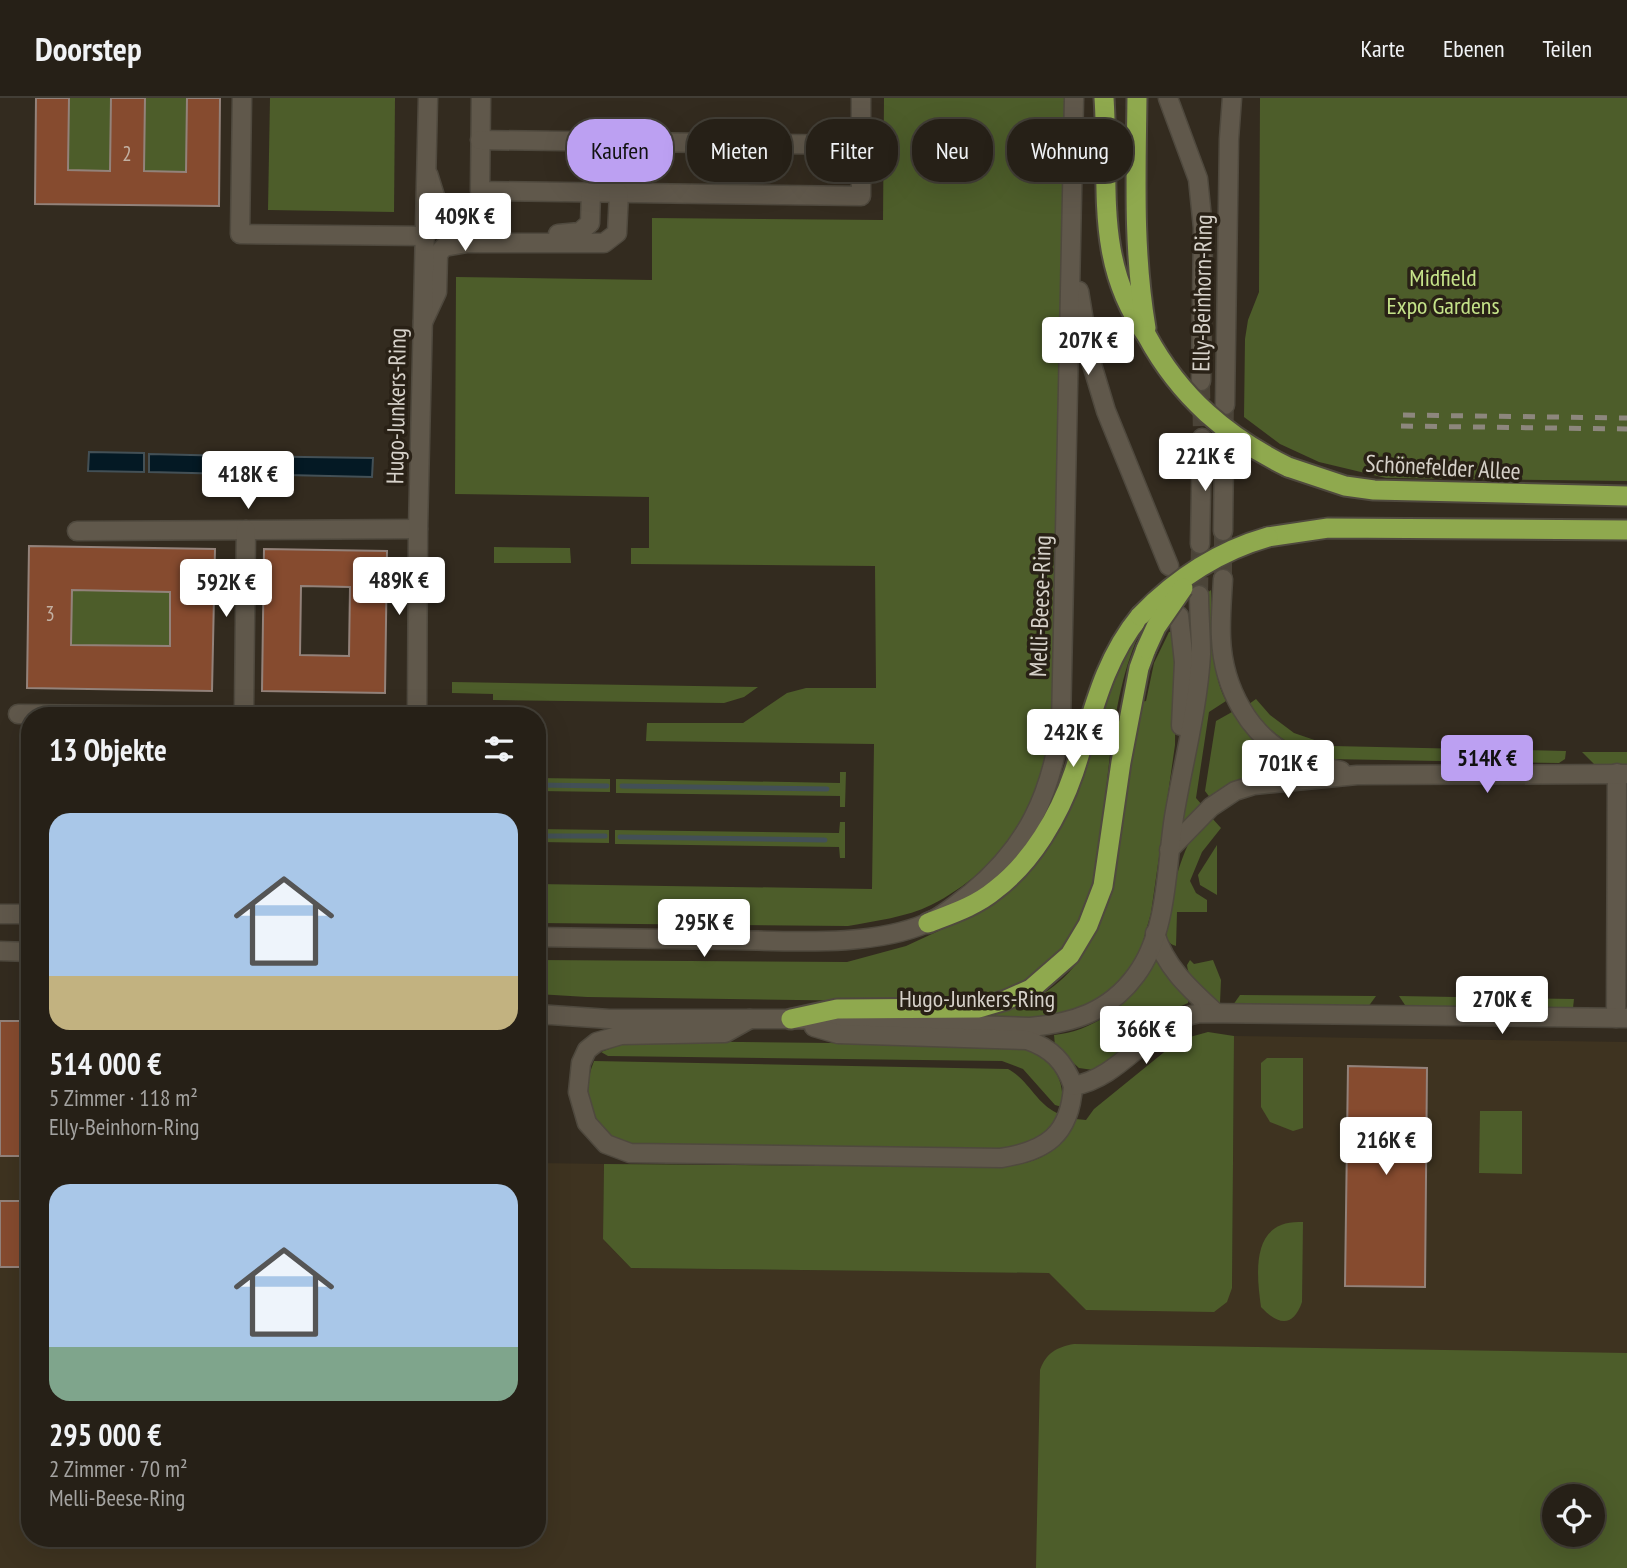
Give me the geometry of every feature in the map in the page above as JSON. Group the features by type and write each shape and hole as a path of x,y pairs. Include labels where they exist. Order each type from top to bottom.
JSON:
{"highway":[{"name":"Schönefelder Allee","path":"1104,98 1108,229 1123,295 1171,375 1210,418 1234,437 1288,467 1345,486 1374,490 1627,496"},
{"path":"1137,98 1137,275 1147,336"},
{"path":"928,923 965,908 995,891 1042,839 1073,775 1106,669 1140,616 1168,590 1229,552 1268,537 1328,528 1627,530"},
{"path":"791,1019 837,1009 979,1008 1031,989 1070,956 1088,925 1103,886 1121,762 1139,668 1168,606 1196,571"}],"street":[{"path":"242,98 240,234 425,236"},
{"name":"Hugo-Junkers-Ring","path":"417,707 418,529 428,98"},
{"path":"481,98 480,191 861,196 861,182"},
{"path":"861,98 861,119"},
{"name":"Melli-Beese-Ring","path":"546,937 809,942 862,939 928,923 963,899 1008,858 1030,827 1055,766 1061,725 1074,98"},
{"path":"1168,98 1198,179 1203,228 1201,381"},
{"name":"Elly-Beinhorn-Ring","path":"1225,405 1232,98"},
{"path":"480,140 806,144"},
{"path":"426,170 439,209 439,221 444,227 466,233 580,232 590,223 592,217 591,192"},
{"path":"423,322 438,292 438,254 444,247 467,243 604,243 617,233 619,193"},
{"path":"1072,233 1090,358 1106,411 1169,566"},
{"path":"1200,544 1202,438"},
{"path":"1223,531 1224,454"},
{"path":"77,531 418,529"},
{"path":"244,707 246,530"},
{"path":"1223,579 1221,639 1225,669 1244,713 1257,730 1275,746 1294,757 1357,775"},
{"name":"Hugo-Junkers-Ring","path":"546,1015 609,1019 791,1019 1006,1027 1059,1024 1087,1016 1105,1006 1122,992 1137,974 1156,933 1195,703 1200,653 1199,595"},
{"path":"1174,816 1183,707 1184,662 1179,616"},
{"path":"791,1019 838,1034 1027,1040 1051,1051 1062,1063 1073,1086 1102,1077 1173,1021 1186,1015 1216,1012 1622,1018 1622,774 1357,775 1254,785 1235,791 1212,807 1169,850"},
{"path":"0,914 21,914"},
{"path":"1156,933 1160,948 1178,975 1216,1012"},
{"path":"0,951 21,952"},
{"name":"Hugo-Junkers-Ring","path":"546,1006 724,1008 750,1019"},
{"name":"Hugo-Junkers-Ring","path":"750,1019 725,1033 621,1035 597,1042 583,1058 579,1078 578,1092 587,1123 606,1144 630,1153 1001,1158 1034,1150 1056,1135 1069,1113 1073,1086"}],"shaded area":[{"path":"1234,1036 1627,1042 1627,1568 0,1568 0,1156 21,1156 21,1547 546,1547 546,1163 604,1164 603,1239 631,1268 1050,1273 1086,1310 1232,1288"}],"green space":[{"path":"69,98 111,98 110,170 68,170"},
{"path":"145,98 187,98 186,172 144,171"},
{"path":"270,98 395,98 394,212 268,210"},
{"path":"884,98 1065,98 1065,119 1007,119 1007,182 1063,182 1053,725 1049,758 1031,807 1004,846 971,880 922,909 901,916 848,926 546,923 546,884 872,889 874,744 646,741 647,723 743,723 787,693 806,688 876,688 875,566 631,564 631,548 649,548 649,497 455,494 456,277 652,280 652,218 883,220 883,182 898,182 898,119 884,119"},
{"name":"Midfield Expo Gardens","path":"1260,98 1627,98 1627,481 1386,478 1319,462 1280,444 1244,417 1245,339 1248,320 1259,292"},
{"path":"494,547 570,548 571,563 494,563"},
{"path":"72,590 170,592 170,646 71,645"},
{"path":"1211,590 1214,661 1226,701 1209,712 1196,798 1202,805 1185,822 1183,821 1201,701 1206,594"},
{"path":"1169,632 1176,632 1175,745 1151,913 1140,952 1122,979 1104,996 1077,1011 1040,1018 988,1018 1025,1003 1052,988 1072,969 1088,946 1108,892 1141,702 1146,701 1154,663"},
{"path":"1139,634 1117,706 1098,856 1088,903 1079,925 1065,947 1046,966 1024,982 993,995 942,1002 546,995 546,960 847,962 906,946 973,915 1004,894 1099,721 1115,674"},
{"path":"452,682 758,687 744,697 724,703 493,700 493,694 452,693"},
{"path":"1256,699 1270,715 1294,733 1332,746 1566,751 1565,759 1559,763 1327,759 1293,745 1273,732 1249,704"},
{"path":"1232,712 1263,750 1288,765 1283,773 1243,780 1211,799 1205,791 1216,721"},
{"path":"1582,752 1627,752 1627,764 1594,764"},
{"path":"840,772 846,772 845,807 840,807 840,796 616,793 616,779 840,783"},
{"path":"546,778 610,779 610,792 546,791"},
{"path":"1211,817 1221,828 1202,852 1190,881 1196,893 1207,900 1207,912 1177,912 1176,946 1169,941 1167,932 1173,891 1189,843"},
{"path":"840,822 845,822 845,858 840,858 839,847 615,844 615,830 839,833"},
{"path":"546,829 609,830 609,843 546,842"},
{"path":"1217,845 1217,895 1200,885 1198,875"},
{"path":"1156,959 1189,999 1188,1003 1170,1011 1101,1067 1093,1070 1079,1068 1055,1046 1054,1035 1086,1027 1114,1010 1138,986"},
{"path":"1190,960 1194,964 1213,960 1221,980 1220,1003 1194,982 1188,971"},
{"path":"1240,995 1376,996 1368,1007 1233,1005"},
{"path":"1399,996 1574,999 1573,1008 1407,1008"},
{"path":"1208,1032 1234,1036 1232,1288 1227,1302 1214,1312 1086,1310 1049,1273 631,1268 603,1239 604,1164 1013,1165 1050,1152 1060,1144 1076,1119 1086,1120 1094,1109 1179,1040"},
{"path":"628,1042 1011,1045 1034,1053 1051,1065 1060,1083 1062,1107 1055,1105 1023,1069 1002,1061 608,1056 601,1052"},
{"path":"1267,1058 1303,1058 1303,1128 1293,1131 1270,1122 1261,1107 1261,1063"},
{"path":"594,1061 1008,1069 1046,1106 1060,1114 1048,1130 1033,1141 995,1150 624,1143 603,1128 591,1109 588,1086"},
{"path":"1480,1111 1522,1111 1522,1174 1479,1173"},
{"path":"1303,1222 1302,1302 1290,1320 1279,1320 1261,1307 1258,1263 1261,1250 1274,1229 1286,1223"},
{"path":"1074,1344 1627,1353 1627,1568 1036,1568 1040,1370 1049,1355 1057,1349"}],"water":[{"path":"89,452 144,453 144,472 88,471"},
{"path":"149,454 233,456 233,474 149,472"},
{"path":"239,456 373,458 372,477 239,474"}],"building":[{"path":"36,98 69,98 68,170 110,171 111,98 145,98 144,171 186,172 187,98 220,98 219,206 35,204"},
{"path":"29,546 215,549 212,691 27,688","holes":["72,590 170,592 170,646 71,645"]},
{"path":"264,549 387,551 385,693 262,691","holes":["301,586 350,587 349,656 300,655"]},
{"path":"0,1021 21,1021 21,1156 0,1156"},
{"path":"1348,1066 1427,1068 1425,1287 1345,1286"},
{"path":"0,1201 21,1201 21,1267 0,1267"}],"waterway":[{"path":"546,785 607,786"},
{"path":"622,786 827,789"},
{"path":"546,836 605,836"},
{"path":"620,837 825,840"}],"tunnel":[{"path":"1201,381 1202,438"},
{"path":"1224,454 1225,405"},
{"path":"1223,531 1223,579"},
{"path":"1199,595 1200,544"}],"railway":[{"path":"1403,415 1627,418"},
{"path":"1401,426 1627,429"}]}
